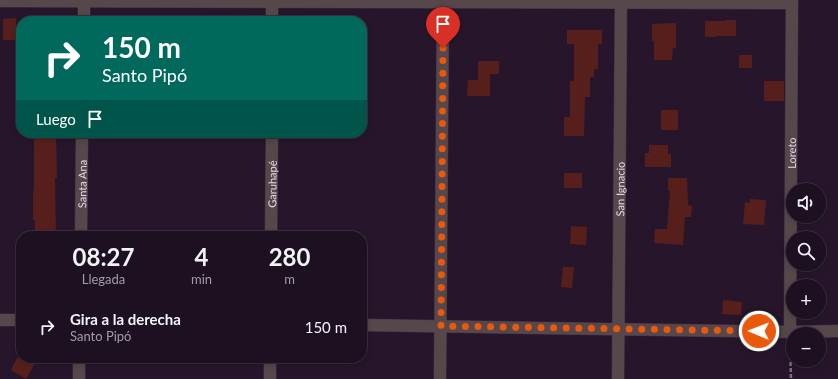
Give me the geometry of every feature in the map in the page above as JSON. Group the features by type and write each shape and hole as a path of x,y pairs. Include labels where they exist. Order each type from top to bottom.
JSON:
{"street":[{"path":"84,0 84,16"},
{"path":"0,1 792,1"},
{"path":"272,1 272,16"},
{"path":"440,379 443,1"},
{"name":"San Ignacio","path":"618,379 621,1"},
{"name":"Loreto","path":"790,327 792,1"},
{"name":"Santa Ana","path":"81,231 82,138"},
{"name":"Garuhapé","path":"271,231 272,138"},
{"path":"0,320 16,320"},
{"path":"367,325 786,332"},
{"path":"826,331 838,331"},
{"path":"79,363 79,379"},
{"path":"270,363 270,379"}],"path":[{"path":"791,367 791,379"}],"building":[{"path":"16,18 16,40 3,40 3,19"},
{"path":"736,20 736,36 705,37 705,21"},
{"path":"676,23 676,48 673,48 672,60 654,60 652,24"},
{"path":"567,30 602,30 602,44 598,44 598,69 594,69 594,77 590,77 590,97 585,97 584,136 564,136 564,117 570,117 570,81 574,81 574,44 567,44"},
{"path":"739,55 752,55 752,68 739,68"},
{"path":"478,61 499,61 499,74 490,74 490,96 467,96 468,80 478,80"},
{"path":"764,81 784,81 784,101 764,101"},
{"path":"661,110 678,110 678,130 661,130"},
{"path":"34,138 56,138 56,231 35,231 35,220 33,220"},
{"path":"649,145 668,145 668,154 671,154 671,167 645,167 645,153 649,153"},
{"path":"564,173 582,173 582,188 564,188"},
{"path":"668,178 687,178 688,205 692,206 691,217 685,217 683,245 654,243 655,229 667,229 670,191 668,191"},
{"path":"750,199 766,200 764,225 743,224 745,202 750,203"},
{"path":"571,226 587,227 586,245 570,244"},
{"path":"563,267 574,267 572,288 561,287"},
{"path":"723,300 742,302 741,315 722,314"},
{"path":"16,360 16,363 35,363 26,379 11,370"}],"route":[{"path":"443,48 441,326 759,331"}]}
